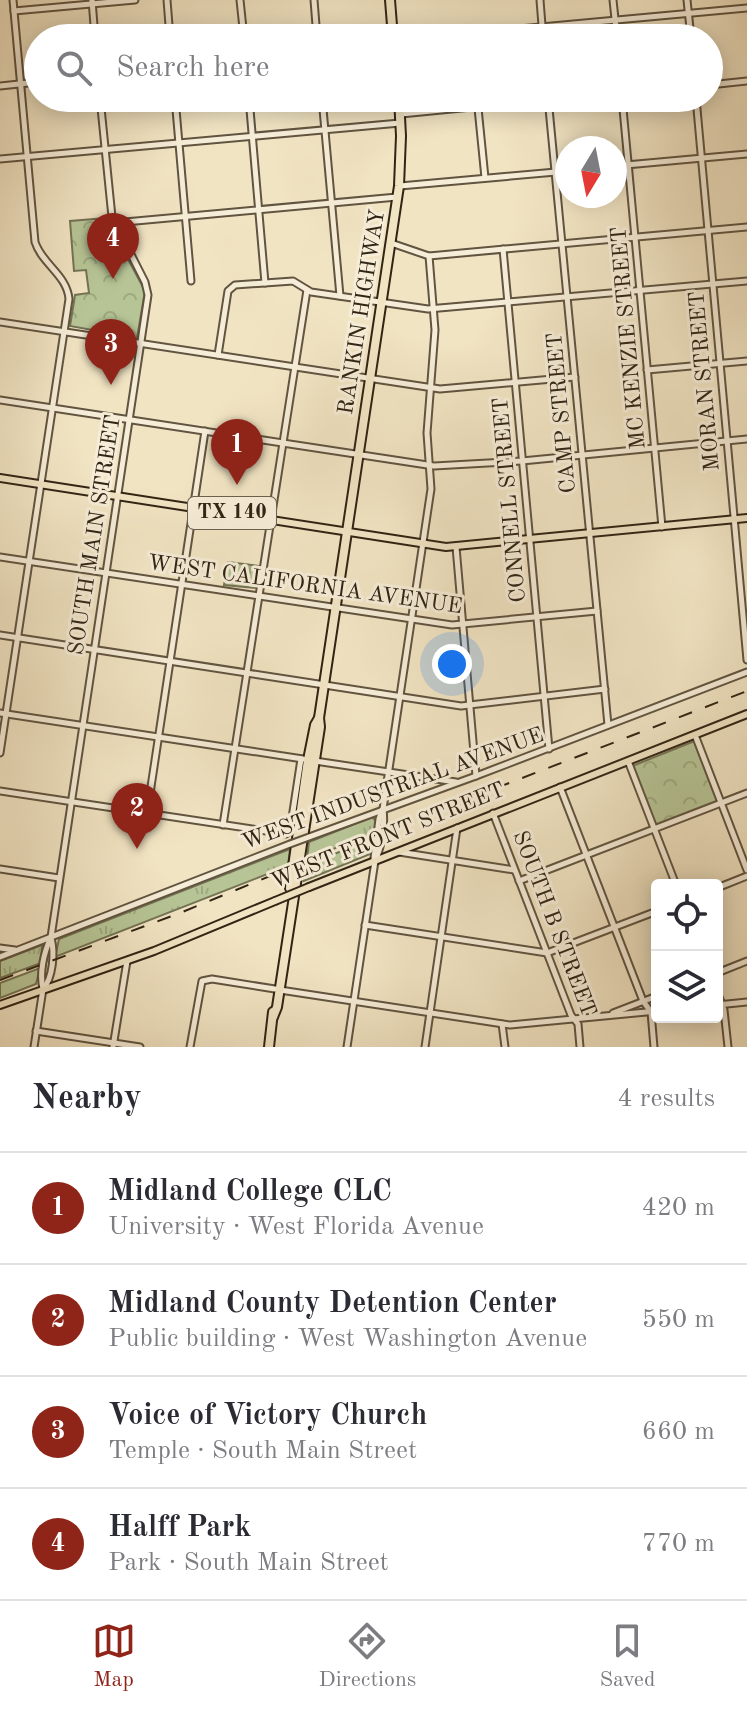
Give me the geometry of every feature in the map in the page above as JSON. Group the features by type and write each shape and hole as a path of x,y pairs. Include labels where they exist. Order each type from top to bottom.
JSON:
{"highway":[{"path":"390,0 392,24"},
{"name":"RANKIN HIGHWAY","path":"269,1047 308,760 319,718 391,243 399,186 400,112"}],"main road":[{"name":"TX 140","path":"0,478 347,531"},
{"path":"347,531 456,547 747,518"},
{"name":"WEST FRONT STREET","path":"0,1005 127,961 747,714"}],"street":[{"path":"0,753 3,714 53,408 68,291 36,246 13,0"},
{"path":"14,11 135,0"},
{"path":"167,0 169,24"},
{"path":"240,0 243,24"},
{"path":"314,0 316,24"},
{"path":"540,0 542,24"},
{"path":"613,0 615,24"},
{"path":"687,0 689,24"},
{"path":"92,2 94,24"},
{"path":"578,24 747,8"},
{"path":"723,84 747,81"},
{"path":"0,86 24,84"},
{"name":"SOUTH MAIN STREET","path":"34,1047 43,989 49,982 59,878 148,290 114,223 101,112"},
{"path":"176,112 191,281"},
{"path":"250,112 265,283"},
{"path":"323,112 340,296"},
{"path":"0,159 325,130 440,112"},
{"path":"479,112 485,178"},
{"name":"CAMP STREET","path":"549,112 555,172"},
{"name":"MC KENZIE STREET","path":"623,112 662,527"},
{"name":"MORAN STREET","path":"697,112 734,520 744,597 747,660"},
{"path":"629,165 747,154"},
{"path":"399,186 555,172"},
{"path":"114,223 397,197"},
{"name":"CAMP STREET","path":"558,208 608,725"},
{"path":"391,243 429,256 747,227"},
{"name":"CONNELL STREET","path":"503,249 549,749"},
{"path":"347,1047 375,861 379,852 431,484 427,443 435,336 429,256"},
{"path":"218,355 230,288 235,285 293,281 307,290 433,308 747,281"},
{"path":"223,825 307,290"},
{"path":"0,322 430,388 575,377"},
{"path":"647,370 747,361"},
{"path":"0,400 429,465 522,461 747,439"},
{"path":"147,813 205,431"},
{"path":"456,547 476,776"},
{"name":"WEST CALIFORNIA AVENUE","path":"0,557 463,625 597,611"},
{"path":"0,635 470,705 605,689"},
{"name":"WEST INDUSTRIAL AVENUE","path":"0,957 747,672"},
{"path":"3,714 458,783"},
{"path":"695,735 747,873 723,885"},
{"path":"0,791 289,833 308,760"},
{"path":"628,761 674,879"},
{"path":"560,787 643,1001 651,1009"},
{"path":"519,881 747,793"},
{"name":"SOUTH B STREET","path":"493,813 571,1015 578,1024 580,1047"},
{"path":"425,1047 457,828"},
{"path":"398,852 514,870"},
{"path":"0,869 59,878"},
{"path":"365,925 547,953 651,913"},
{"path":"0,948 16,950"},
{"path":"113,1045 127,961"},
{"path":"723,971 747,961"},
{"path":"190,1047 200,985 206,978 502,1024 651,1012"},
{"path":"605,1016 651,998"},
{"path":"723,1005 747,1002"},
{"path":"654,1023 654,1047"},
{"path":"723,1023 728,1047"},
{"path":"502,1024 505,1047"},
{"path":"36,1031 140,1047"}],"green space":[{"path":"106,218 145,291 137,338 70,326 75,295 89,293 86,270 74,271 70,221"},
{"path":"228,562 259,566 256,588 224,585"},
{"path":"697,740 721,803 654,829 630,767"},
{"path":"372,817 376,821 375,833 307,859 309,842"},
{"path":"374,839 370,854 304,881 307,864"},
{"path":"290,849 288,866 55,957 59,939"},
{"path":"42,945 41,963 0,978 0,961"},
{"path":"40,968 36,984 0,998 0,983"}],"railway":[{"path":"0,980 180,913 747,691"}],"place":[{"name":"Halff Park","path":"113,279"},
{"name":"Voice of Victory Church","path":"111,385"},
{"name":"Midland College CLC","path":"237,485"},
{"name":"Midland County Detention Center","path":"137,849"}]}
